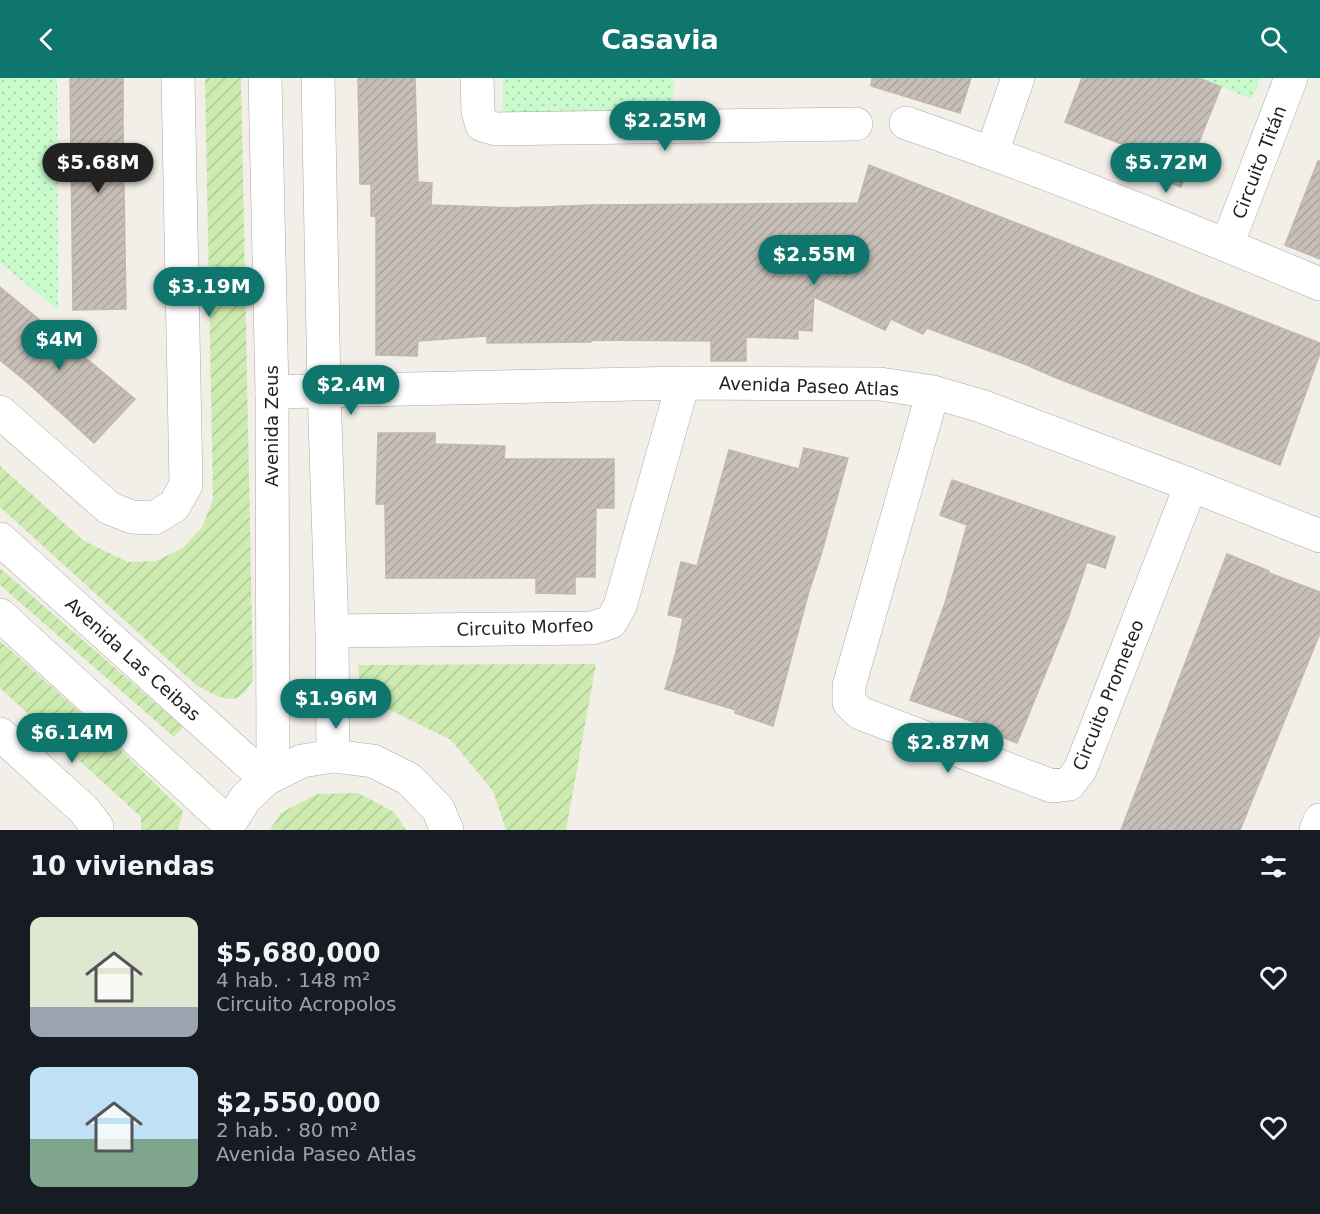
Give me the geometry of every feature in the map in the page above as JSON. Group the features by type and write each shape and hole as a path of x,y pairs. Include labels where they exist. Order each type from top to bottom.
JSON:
{"street":[{"path":"0,412 109,508 116,511 132,517 154,518 174,506 186,485 178,78"},
{"name":"Avenida Zeus","path":"265,78 272,392 270,777"},
{"path":"318,78 333,756"},
{"path":"477,78 478,112 482,125 496,129 856,124"},
{"path":"992,152 1018,78"},
{"name":"Circuito Titán","path":"1227,245 1291,78"},
{"path":"906,123 992,152 1320,284"},
{"name":"Avenida Paseo Atlas","path":"272,392 682,383 880,384 933,392 981,406 1320,536"},
{"name":"Circuito Morfeo","path":"332,631 592,628 611,622 620,606 682,383"},
{"name":"Circuito Prometeo","path":"933,392 849,686 849,702 860,713 1052,786 1069,784 1080,770 1191,485"},
{"name":"Avenida Las Ceibas","path":"0,539 270,777"},
{"path":"0,615 228,827 245,799 270,777 302,761 333,756 373,761 409,780 438,809 447,830"},
{"path":"0,734 84,810 98,830"},
{"path":"1316,830 1320,820"}],"green space":[{"path":"0,78 57,78 58,310 0,263"},
{"path":"205,78 241,78 253,679 241,695 228,699 196,685 0,507 0,466 84,541 128,562 156,561 183,548 202,527 213,500"},
{"path":"503,78 674,78 673,115 503,113"},
{"path":"1199,78 1260,78 1252,99"},
{"path":"0,568 183,727 174,737 0,585"},
{"path":"0,641 97,727 183,811 178,830 141,830 141,817 0,688"},
{"path":"596,664 566,830 506,830 493,791 451,740 382,706 361,703 358,665"},
{"path":"358,793 394,812 406,830 270,830 281,813 317,794"}],"building":[{"path":"70,78 123,78 126,309 73,310"},
{"path":"358,78 415,78 418,182 432,183 431,205 520,208 590,205 858,203 869,165 1320,343 1320,353 1280,465 927,328 923,334 891,319 885,330 814,297 812,331 798,330 798,339 746,337 746,361 711,361 711,341 591,340 591,342 487,343 487,336 418,341 417,356 376,355 376,217 371,216 371,184 360,184"},
{"path":"872,78 971,78 960,113 871,86"},
{"path":"1082,78 1199,78 1221,87 1181,187 1125,164 1132,148 1065,122"},
{"path":"1318,161 1320,161 1320,259 1285,245"},
{"path":"0,287 135,399 94,443 0,360"},
{"path":"378,433 435,433 435,444 505,446 504,459 614,459 614,508 596,508 595,577 575,577 575,594 536,593 536,578 386,578 385,504 376,504"},
{"path":"804,448 848,458 773,726 735,713 736,710 665,689 683,618 668,615 681,562 697,566 729,450 799,469"},
{"path":"952,480 1115,537 1105,568 1087,562 1068,618 1017,743 979,728 980,724 910,700 945,603 967,525 940,515"},
{"path":"1227,554 1320,592 1320,633 1240,830 1121,830"}]}
